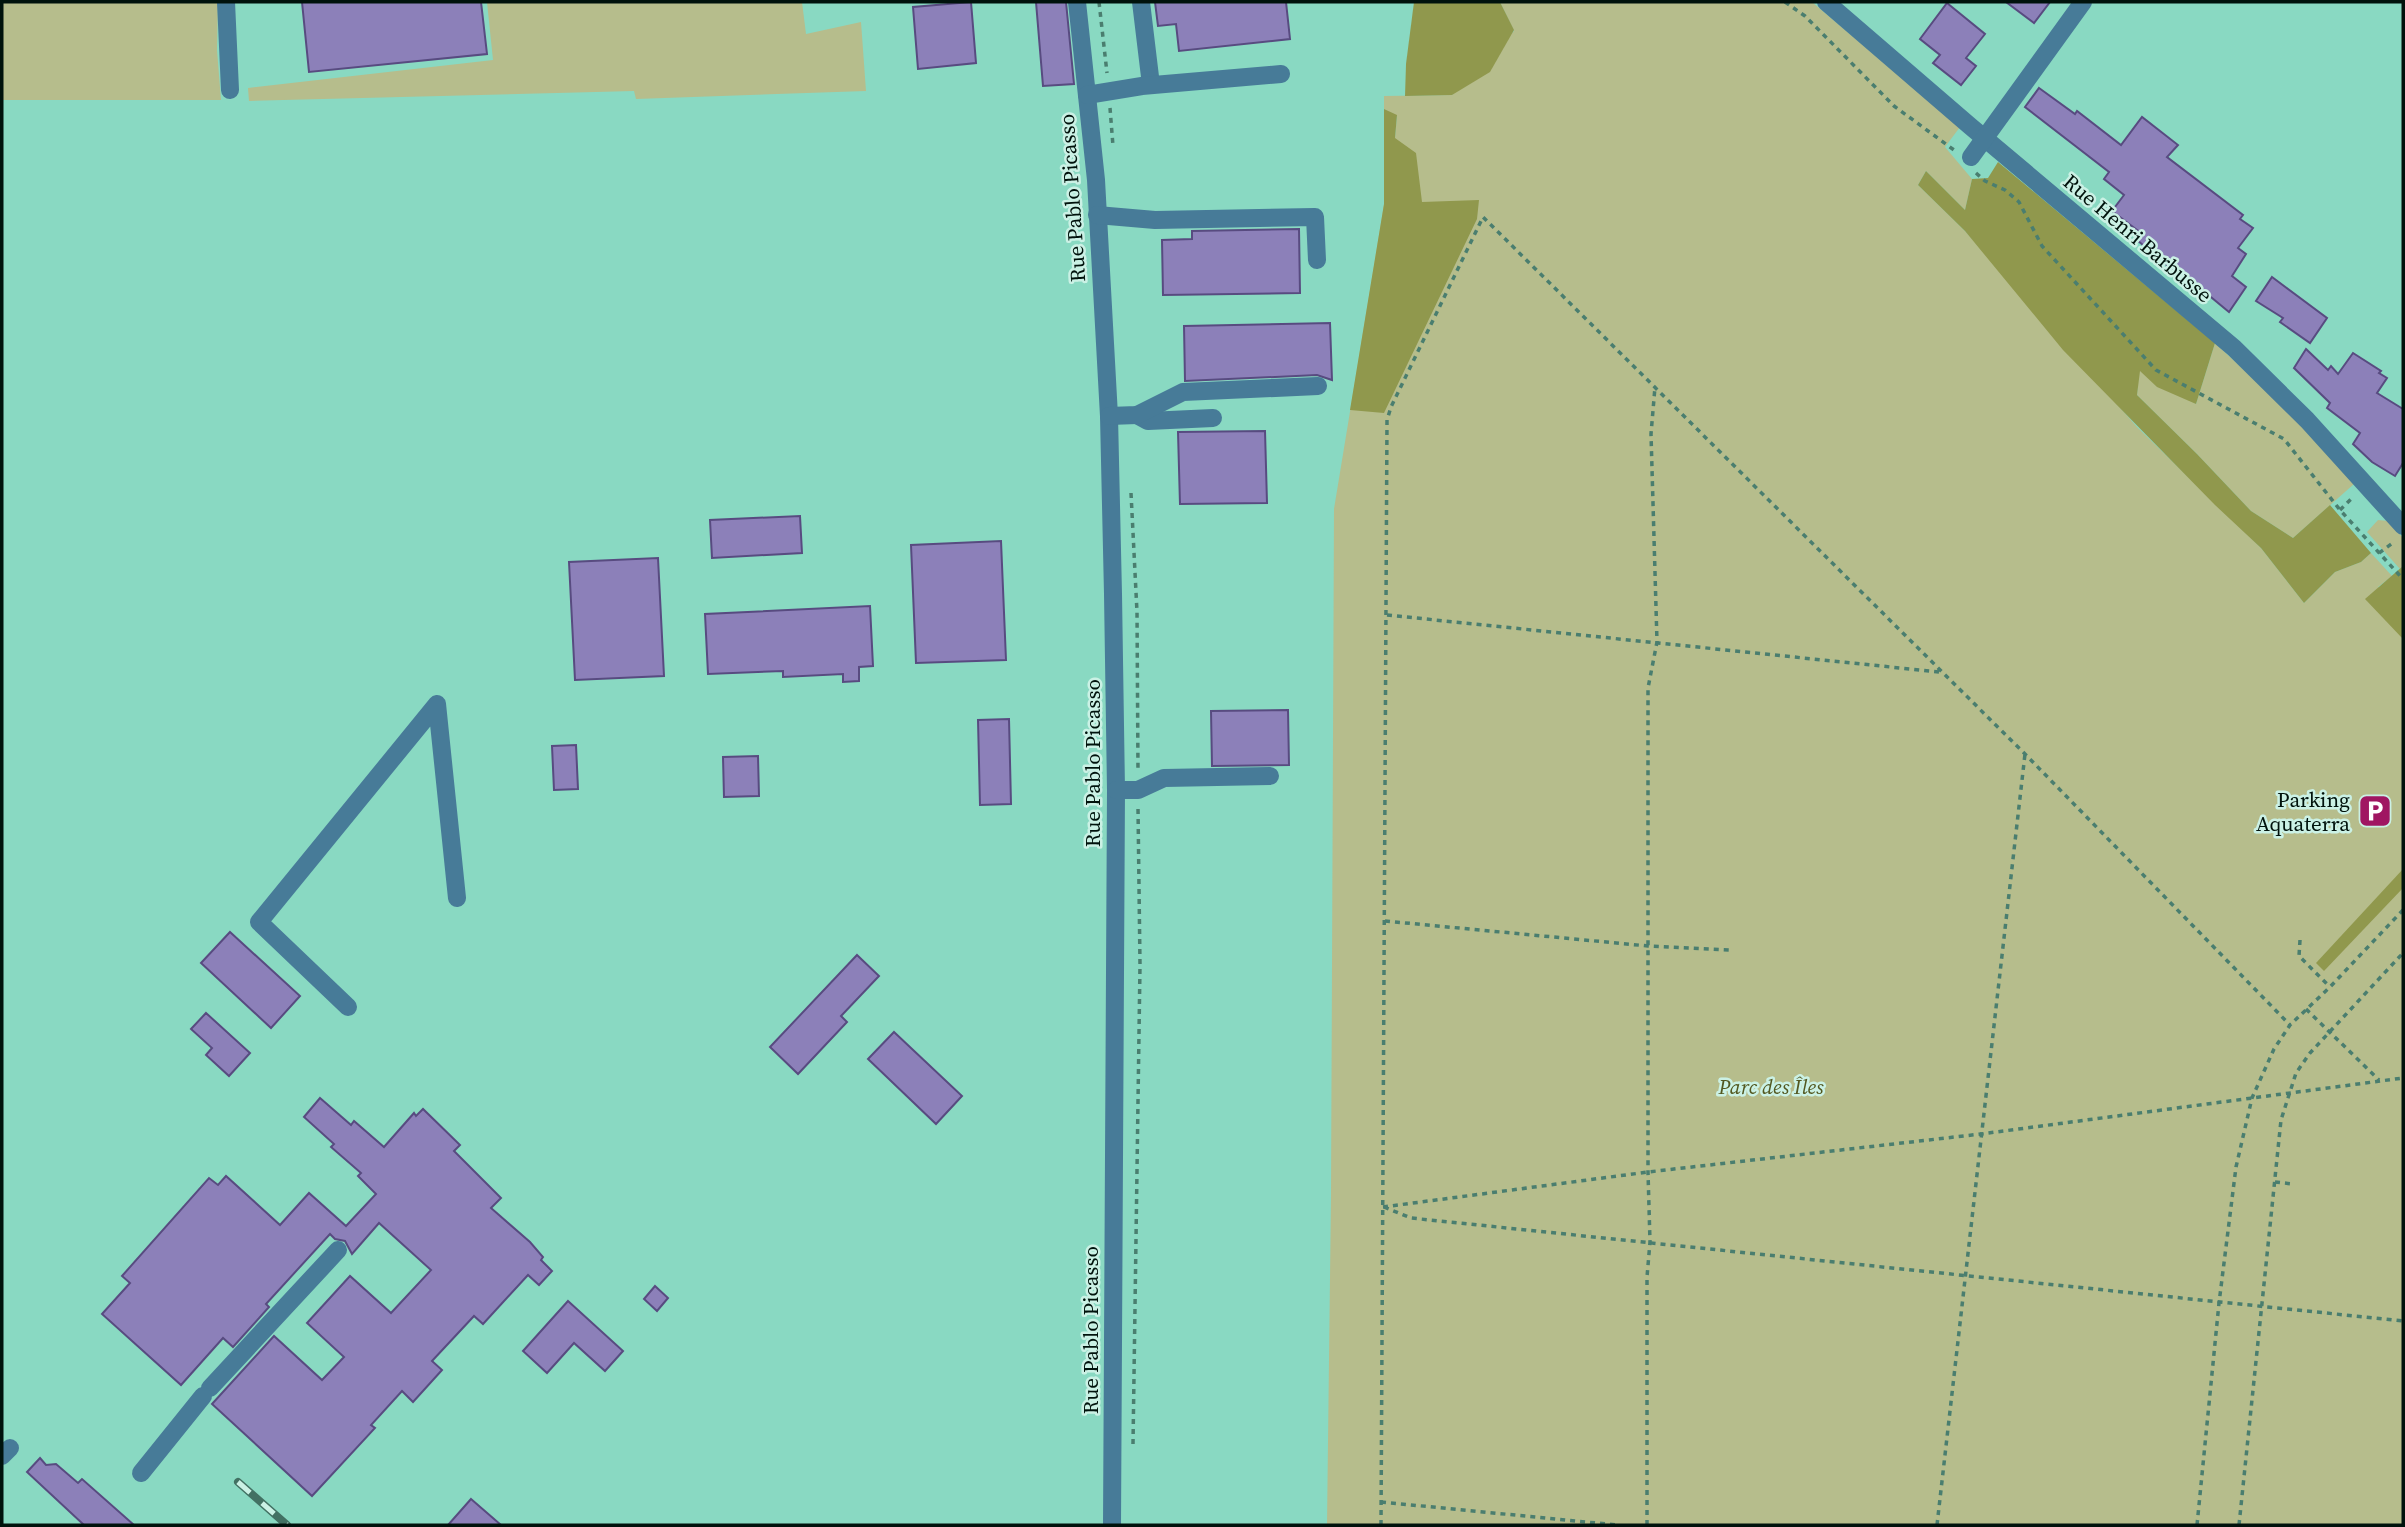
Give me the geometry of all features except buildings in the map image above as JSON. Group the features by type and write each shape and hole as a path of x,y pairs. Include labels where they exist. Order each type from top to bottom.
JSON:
{"street":[{"path":"226,2 230,90"},
{"name":"Rue Pablo Picasso","path":"1077,2 1097,215 1109,416 1116,790 1112,1525"},
{"path":"1141,2 1151,85"},
{"name":"Rue Henri Barbusse","path":"1826,2 2234,348 2307,420 2399,522"},
{"path":"1968,162 2083,2"},
{"path":"1087,95 1151,85 1280,74"},
{"path":"1097,215 1155,220 1315,216 1317,260"},
{"path":"1109,416 1137,415 1183,392 1318,386"},
{"path":"1137,415 1148,421 1213,418"},
{"path":"348,1007 259,922 437,704 457,898"},
{"path":"1116,790 1138,790 1164,778 1270,776"},
{"path":"141,1473 207,1392 338,1250"}],"path":[{"path":"1785,2 1805,16 1909,119 1950,146 1985,181 2005,190 2019,202 2042,246 2156,370 2284,439 2340,510 2403,579"},
{"path":"1381,1525 1387,420 1483,217 2025,754 2290,1025"},
{"path":"1647,1525 1647,1277 1650,1242 1648,688 1657,642 1651,434 1655,387"},
{"path":"2379,553 2399,522"},
{"path":"1387,615 1940,672"},
{"path":"1937,1525 2025,754"},
{"path":"2197,1525 2219,1303 2236,1167 2252,1098 2264,1070 2290,1025 2403,910"},
{"path":"1385,921 1648,946 1731,950"},
{"path":"2300,940 2299,956 2330,987"},
{"path":"2239,1525 2281,1120 2288,1094 2296,1073 2330,1030 2403,953"},
{"path":"2306,1009 2379,1080"},
{"path":"1383,1207 2403,1078"},
{"path":"2275,1182 2293,1184"},
{"path":"1383,1207 1411,1218 2403,1321"},
{"path":"1381,1502 1617,1525"}],"green space":[{"path":"2,2 218,2 217,50 221,100 2,100"},
{"path":"487,2 802,2 806,34 861,22 866,91 636,99 634,91 249,101 248,88 493,60"},
{"path":"1414,2 1500,2 1514,30 1490,72 1452,95 1405,96"},
{"name":"Parc des Îles","path":"1500,2 1812,2 1960,127 1945,147 1972,179 1965,210 1926,171 1918,185 1965,231 2137,427 2261,548 2304,603 2335,572 2361,562 2371,553 2392,576 2378,587 2403,613 2403,1525 1327,1525 1334,509 1395,138 1397,116 1384,109 1384,96 1452,95 1514,31"},
{"path":"1384,109 1397,115 1395,138 1416,153 1422,202 1479,200 1477,219 1384,413 1350,410 1384,204"},
{"path":"1998,162 2215,343 2196,404 2157,387 2140,371 2137,395 2251,511 2293,538 2330,505 2371,553 2361,562 2335,572 2304,603 2261,548 2215,505 2063,350 1965,231 1918,185 1926,171 1965,210 1972,179 1988,178"},
{"path":"2215,343 2299,421 2354,484 2293,538 2251,511 2137,395 2139,370 2196,404"},
{"path":"2378,520 2388,521 2403,538 2403,566 2400,569 2367,532"},
{"path":"2403,566 2403,639 2365,599"},
{"path":"2403,869 2403,888 2324,971 2316,963"}],"railway":[{"path":"238,1482 287,1525"}],"place":[{"name":"Parking Aquaterra","path":"2375,811"}]}
